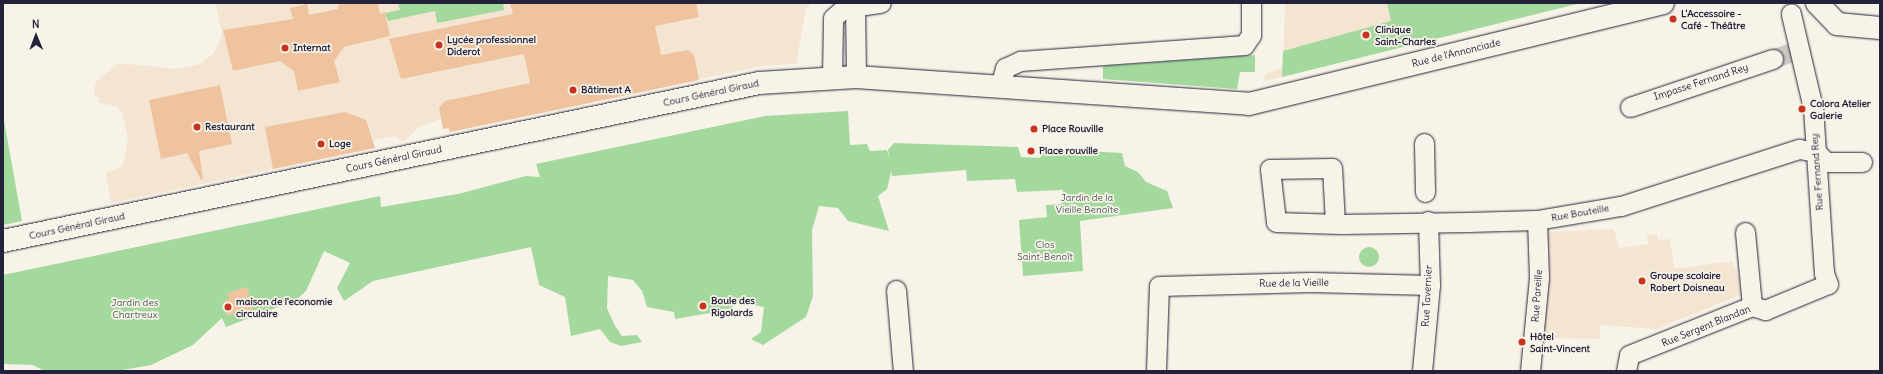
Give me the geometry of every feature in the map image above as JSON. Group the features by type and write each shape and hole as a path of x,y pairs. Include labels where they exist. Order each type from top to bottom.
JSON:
{"street":[{"path":"881,3 855,5 833,18 832,76 1000,87 1005,68 1020,61 1244,45 1251,35 1251,3"},
{"name":"Rue de l'Annonciade","path":"1000,87 1249,104 1663,3"},
{"path":"1817,3 1837,24 1880,28"},
{"path":"855,5 856,77"},
{"name":"Rue Fernand Rey","path":"1790,14 1796,50 1813,108 1824,273 1828,284"},
{"name":"Impasse Fernand Rey","path":"1630,107 1773,59"},
{"name":"Cours Général Giraud","path":"3,241 785,80 832,76"},
{"path":"1424,143 1425,192"},
{"name":"Rue Bouteille","path":"1335,223 1537,220 1621,206 1799,149 1816,152"},
{"path":"1816,152 1826,162 1862,162"},
{"path":"1272,168 1332,168 1335,223 1274,220 1270,172 1272,168"},
{"name":"Rue Pareille","path":"1530,371 1539,278 1537,220"},
{"name":"Rue Tavernier","path":"1422,371 1430,285 1428,221"},
{"path":"1745,232 1752,306"},
{"name":"Rue de la Vieille","path":"1156,371 1159,286 1311,282 1430,285"},
{"name":"Rue Sergent Blandan","path":"1627,363 1752,306 1766,310 1828,284"},
{"path":"896,290 903,371"}],"shaded area":[{"path":"215,3 812,3 806,9 796,64 762,66 450,132 441,119 419,127 403,142 395,136 373,140 375,148 111,203 106,173 123,166 128,137 122,112 116,106 99,103 100,98 94,94 95,83 118,63 176,69 200,64 213,54 220,41 222,33"},
{"name":"Clinique Saint-Charles","path":"1285,3 1581,3 1265,81 1264,74 1283,68"},
{"name":"Groupe scolaire Robert Doisneau","path":"1614,229 1619,248 1648,244 1647,235 1657,234 1658,240 1670,239 1674,269 1732,261 1745,293 1657,329 1600,325 1600,339 1547,338 1540,330 1547,232"}],"green space":[{"path":"398,3 503,3 504,10 437,23 435,11 388,21 385,13 400,10"},
{"name":"Clinique Saint-Charles","path":"1387,3 1581,3 1282,77 1283,51 1391,21"},
{"path":"1255,55 1255,72 1240,72 1237,89 1103,79 1103,66"},
{"name":"Jardin des Chartreux","path":"848,111 850,145 867,144 870,151 887,150 892,168 887,189 878,196 889,231 848,221 838,208 819,206 812,230 813,296 806,317 763,345 751,339 761,332 764,307 749,304 744,297 731,300 733,309 675,319 674,312 647,307 642,291 633,280 608,276 607,308 614,324 622,336 637,335 642,342 621,346 610,342 600,329 571,336 565,297 539,285 531,247 373,281 344,301 337,288 350,263 324,251 306,291 296,300 226,327 222,318 193,345 151,365 117,371 45,371 33,365 3,364 3,275 380,196 381,207 458,194 526,176 540,177 536,164 765,116"},
{"path":"3,115 22,221 3,225"},
{"path":"894,143 1018,147 1021,157 1040,158 1045,149 1122,153 1125,166 1138,172 1146,182 1167,191 1173,208 1080,221 1083,271 1023,276 1019,220 1047,217 1046,205 1061,204 1063,190 1017,192 1015,179 967,181 966,170 892,176 888,150"},
{"path":"1369,247 1376,250 1379,257 1376,264 1369,267 1362,264 1359,257 1362,250"}],"building":[{"name":"Internat","path":"346,3 378,3 380,14 385,12 390,36 344,47 334,61 340,82 298,91 294,71 280,61 233,71 223,30 293,19 290,8 307,4 309,15 338,9 338,5"},
{"path":"510,3 696,3 699,17 655,26 661,55 688,50 694,55 699,80 450,132 449,128 443,129 439,108 445,101 530,83 524,54 401,79 389,39 513,14"},
{"name":"Restaurant","path":"220,85 232,144 199,151 203,179 201,180 187,153 161,159 149,100"},
{"name":"Loge","path":"345,112 366,120 375,148 273,169 265,127"},
{"path":"247,287 253,309 227,316 223,301 229,300 227,293"}],"tunnel":[{"path":"1773,59 1792,52"}],"place":[{"name":"L'Accessoire - Café - Théâtre","path":"1673,19"},
{"name":"Clinique Saint-Charles","path":"1366,35"},
{"name":"Lycée professionnel Diderot","path":"439,45"},
{"name":"Internat","path":"285,48"},
{"name":"Bâtiment A","path":"573,90"},
{"name":"Colora Atelier Galerie","path":"1802,109"},
{"name":"Restaurant","path":"197,127"},
{"name":"Place Rouville","path":"1034,129"},
{"name":"Loge","path":"321,144"},
{"name":"Place rouville","path":"1031,151"},
{"name":"Groupe scolaire Robert Doisneau","path":"1642,281"},
{"name":"Boule des Rigolards","path":"703,306"},
{"name":"maison de l'economie circulaire","path":"228,307"},
{"name":"Hôtel Saint-Vincent","path":"1522,342"}],"park label":[{"name":"Jardin de la Vieille Benoîte","path":"1087,202"},
{"name":"Clos Saint-Benoît","path":"1045,250"}]}
